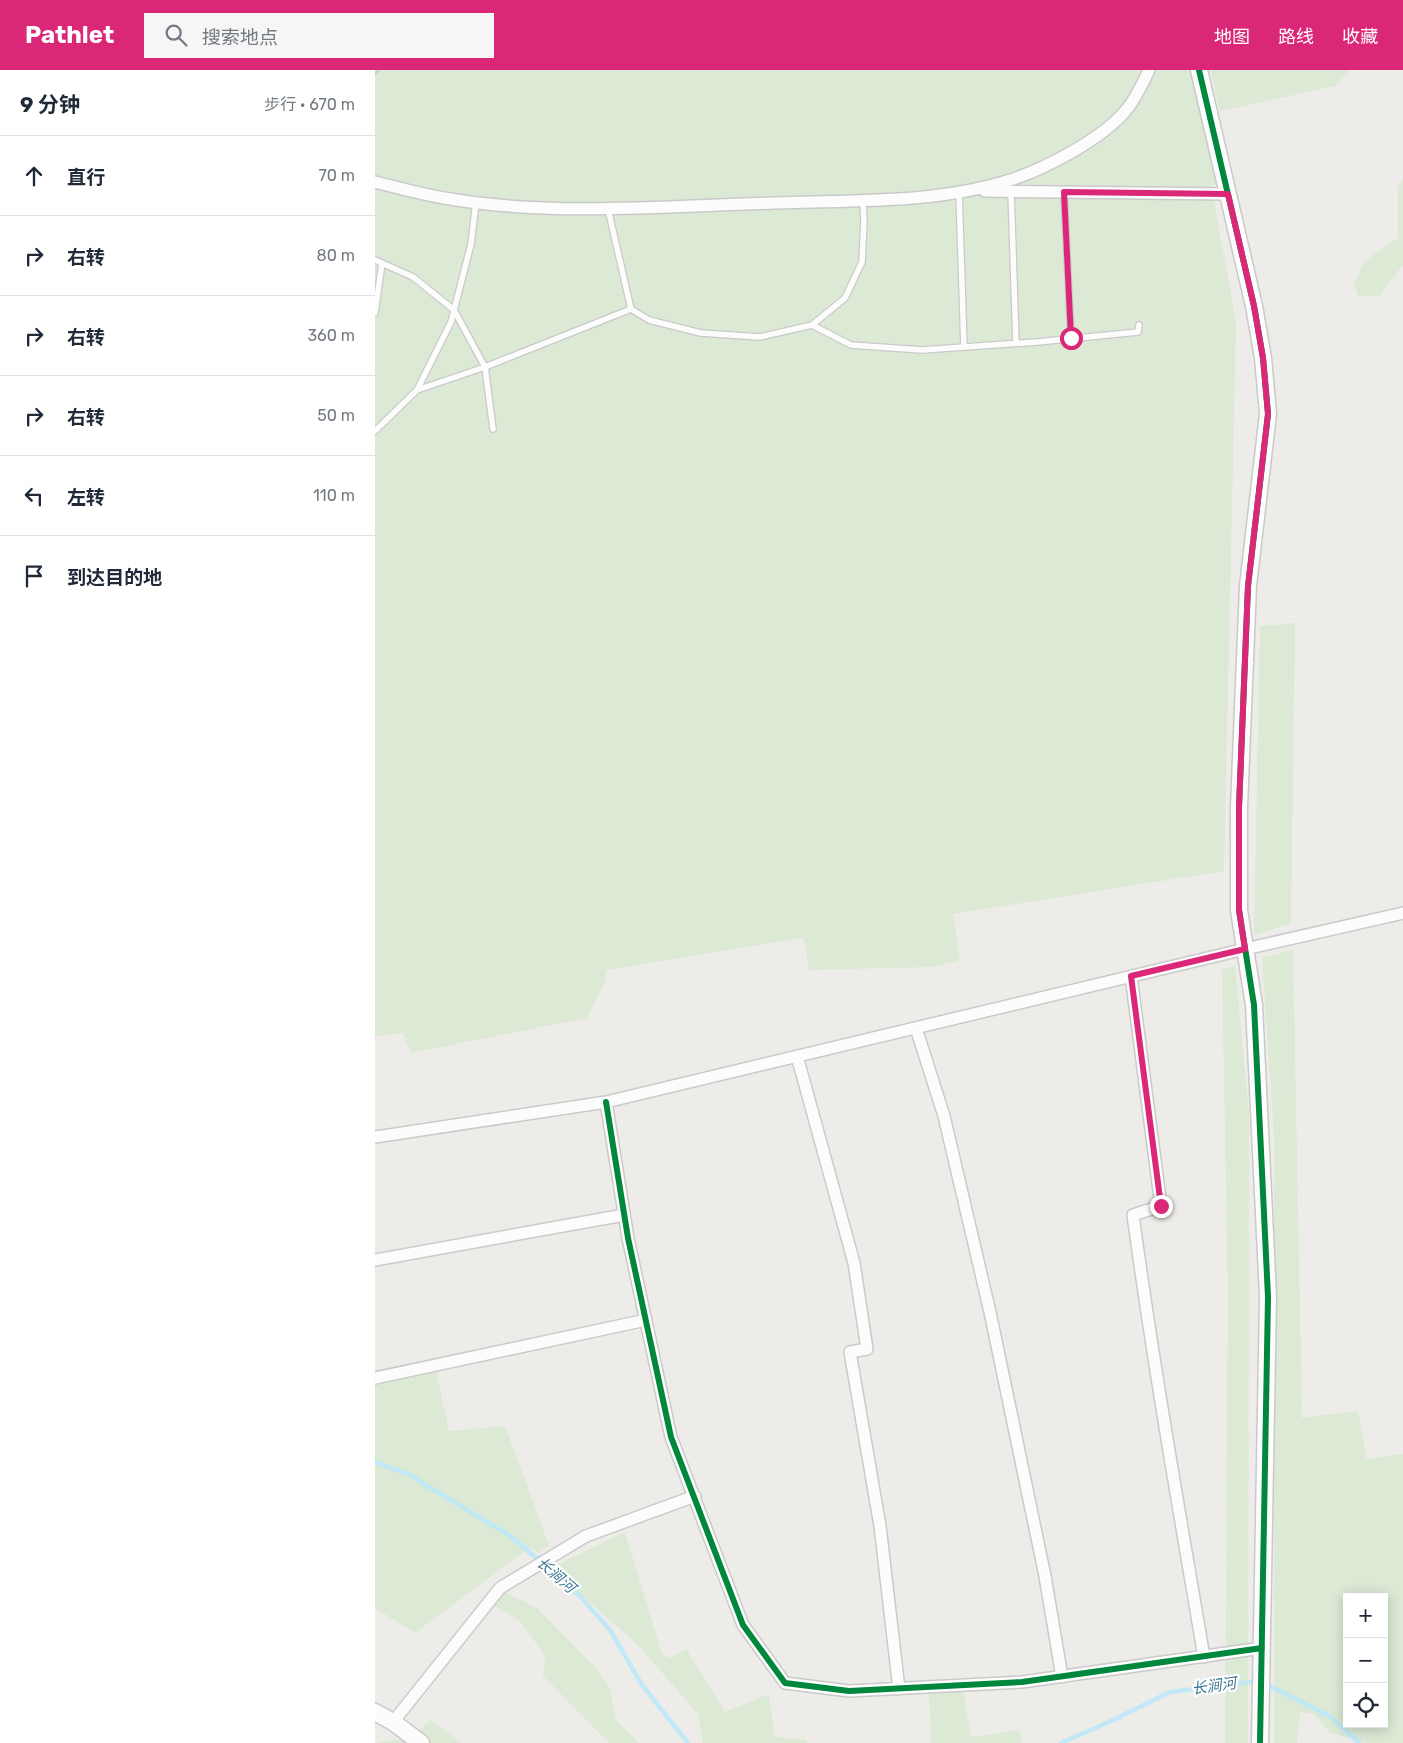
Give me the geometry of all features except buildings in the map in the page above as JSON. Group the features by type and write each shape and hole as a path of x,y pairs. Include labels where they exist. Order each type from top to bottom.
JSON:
{"street":[{"path":"973,191 1010,180 1046,166 1108,128 1127,109 1149,70"},
{"path":"1199,70 1254,306 1263,358 1268,414 1248,586 1239,816 1239,910 1254,1005 1268,1297 1260,1743"},
{"path":"375,182 417,193 456,200 532,207 608,209 932,197 973,191 1228,194"},
{"path":"375,1137 606,1102 1403,913"},
{"path":"1131,976 1161,1206 1133,1215 1168,1447 1204,1657"},
{"path":"916,1028 944,1116 990,1312 1045,1576 1062,1677"},
{"path":"797,1056 854,1263 867,1349 850,1352 881,1526 899,1689"},
{"path":"606,1102 624,1215 671,1437 743,1625 785,1683 849,1691 1022,1682 1262,1648"},
{"path":"375,1260 624,1215"},
{"path":"375,1378 646,1320"},
{"path":"393,1722 500,1588 586,1536 695,1496"},
{"path":"376,1713 393,1722 421,1743"}],"lane":[{"path":"1011,191 1016,343"},
{"path":"1064,192 1071,338"},
{"path":"959,193 964,347"},
{"path":"608,209 631,309 649,320 701,333 760,337 812,325 845,298 862,262 865,221 863,200"},
{"path":"375,431 417,390 451,322 471,244 476,202"},
{"path":"375,260 413,277 454,310 485,367 493,429"},
{"path":"375,313 381,263"},
{"path":"417,390 485,367 631,309"},
{"path":"812,325 851,345 922,350 1138,332 1139,324"}],"path":[{"path":"375,74 379,70"}],"green space":[{"path":"375,70 1193,70 1216,154 1216,185 1211,185 1236,322 1224,871 953,914 960,960 933,967 809,970 804,938 606,970 606,980 587,1018 411,1053 403,1033 375,1036"},
{"path":"1210,70 1350,70 1335,86 1220,111"},
{"path":"1403,179 1403,265 1379,296 1358,296 1354,283 1365,261 1398,238 1398,187"},
{"path":"1295,623 1291,924 1254,935 1260,626"},
{"path":"1293,950 1302,1418 1358,1411 1367,1459 1403,1454 1403,1743 1366,1743 1329,1732 1314,1714 1300,1712 1297,1743 1274,1743 1274,1137 1262,957"},
{"path":"1235,965 1249,1114 1248,1743 1225,1743 1228,1292 1222,970"},
{"path":"436,1370 449,1431 505,1426 549,1545 539,1553 530,1547 415,1633 375,1608 375,1382"},
{"path":"625,1532 662,1654 669,1659 686,1649 725,1712 769,1694 774,1737 807,1740 807,1743 703,1743 698,1714 637,1644 551,1568"},
{"path":"507,1593 537,1608 597,1669 610,1689 616,1720 639,1743 609,1743 543,1676 545,1656 520,1621 486,1600"},
{"path":"962,1684 971,1737 1019,1730 1022,1743 931,1743 929,1687"},
{"path":"430,1720 462,1743 375,1743 413,1737"}],"waterway":[{"name":"长涧河","path":"375,1462 410,1475 513,1538 578,1594 610,1630 642,1685 688,1743"},
{"name":"长涧河","path":"1061,1743 1170,1692 1259,1681"},
{"name":"长涧河","path":"1266,1684 1331,1717 1359,1743"}],"cycle path":[{"path":"1199,70 1254,306 1263,358 1268,414 1248,586 1239,807 1239,910 1254,1005 1268,1297 1260,1743"},
{"path":"606,1102 628,1238 671,1437 743,1625 785,1683 849,1691 1022,1682 1262,1648"}],"route":[{"path":"1071,338 1064,192 1228,194 1254,306 1263,358 1268,414 1248,586 1239,807 1239,910 1245,949 1131,976 1161,1206"}]}
